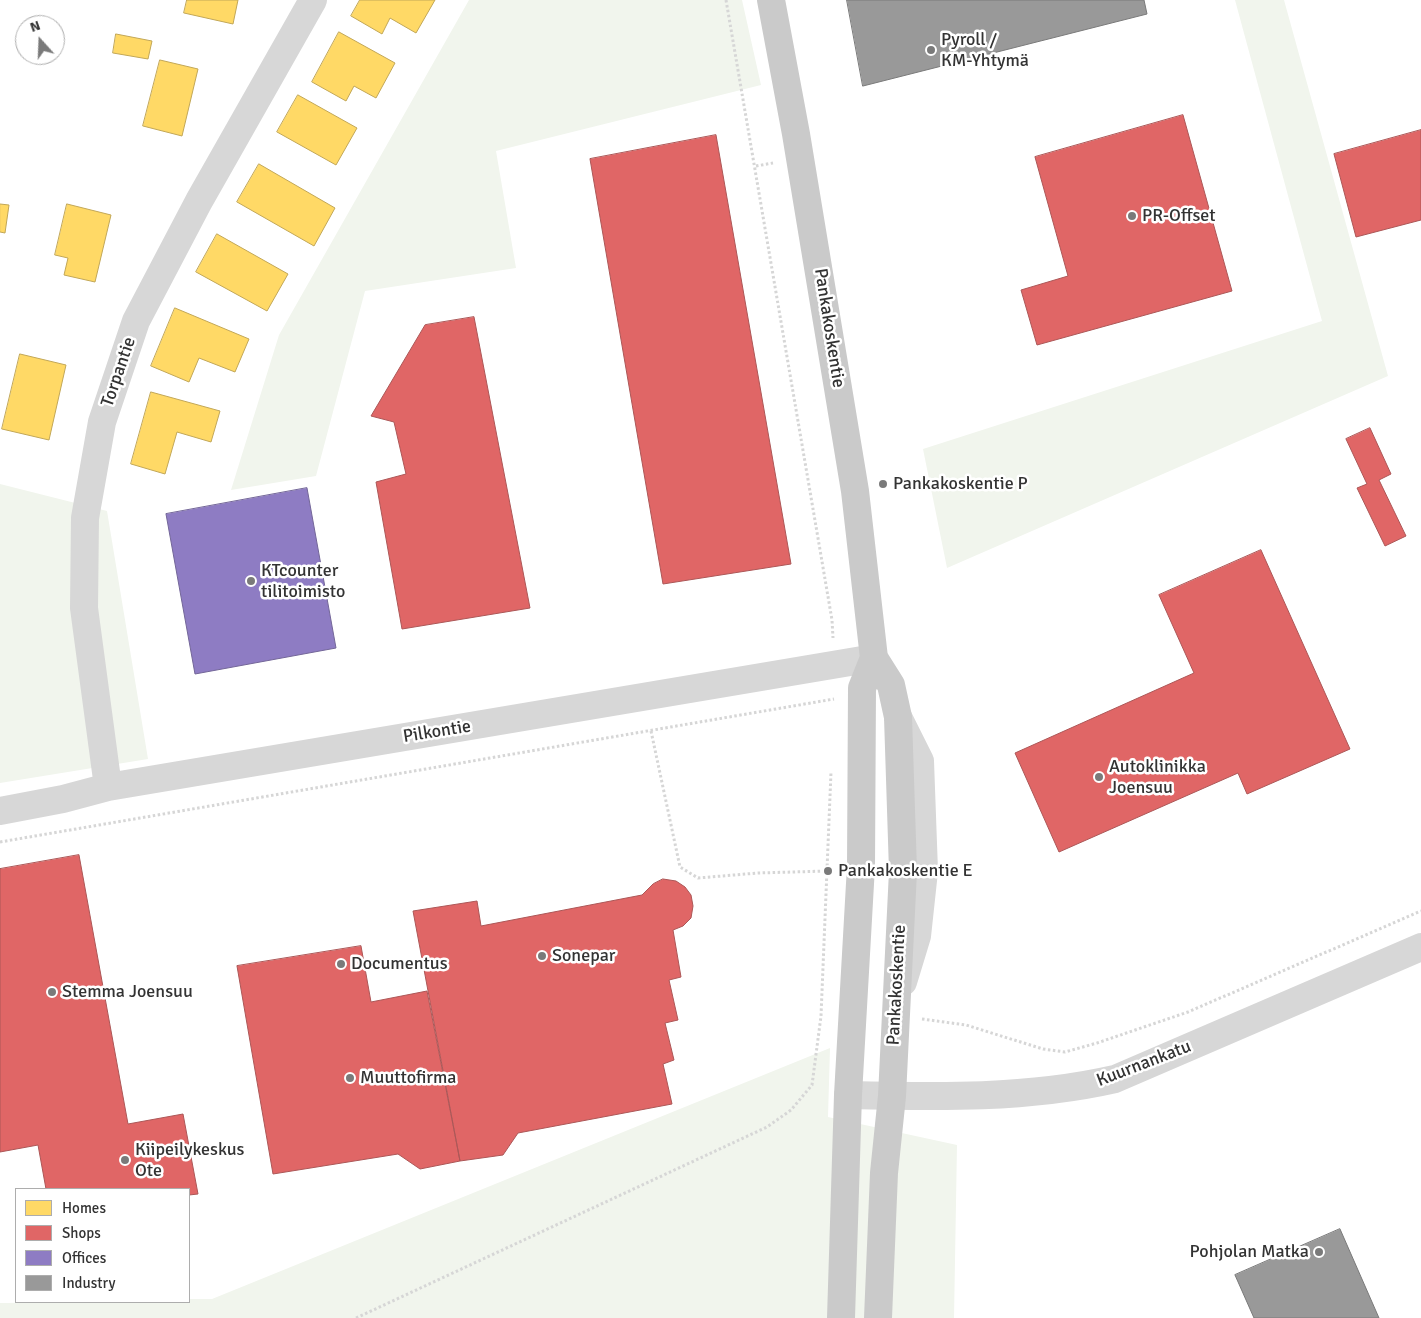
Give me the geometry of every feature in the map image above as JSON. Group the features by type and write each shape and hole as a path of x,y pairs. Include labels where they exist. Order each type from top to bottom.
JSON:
{"main road":[{"name":"Pankakoskentie","path":"771,0 796,134 855,491 874,658 891,685 898,717 903,871 892,1096 884,1173 878,1318"},
{"name":"Pankakoskentie","path":"841,1318 848,1095 854,1015 862,804 862,688 874,658"}],"street":[{"name":"Torpantie","path":"108,787 84,608 85,518 102,422 136,321 199,201 313,0"},
{"name":"Pilkontie","path":"0,811 63,799 108,787 874,658"},
{"name":"Kuurnankatu","path":"848,1095 1021,1095 1076,1088 1115,1079 1421,947"}],"path":[{"path":"726,0 832,620 833,709"},
{"path":"0,842 834,699"},
{"path":"651,730 680,867 698,878 758,873 828,871"},
{"path":"356,1318 767,1127 791,1110 812,1085 821,1016 832,766"},
{"path":"896,1009 966,1024 1043,1049 1065,1052 1188,1012 1421,911"},
{"path":"821,1016 854,1015"}],"shaded area":[{"path":"469,0 742,0 761,85 496,151 516,268 365,291 316,476 231,490 279,335"},
{"path":"1235,0 1284,0 1388,376 947,568 923,449 1322,321"},
{"path":"0,484 107,511 148,759 0,783"},
{"path":"830,1048 828,1117 957,1145 954,1318 0,1318 0,1303 190,1303 190,1299 212,1299"}],"building: Homes":[{"path":"187,0 238,0 233,24 184,13"},
{"path":"360,0 435,0 416,33 390,18 382,34 351,16"},
{"path":"339,32 395,63 376,98 354,86 346,101 312,82"},
{"path":"116,34 152,41 148,59 113,53"},
{"path":"160,60 198,69 182,136 143,126"},
{"path":"298,95 357,128 336,165 277,132"},
{"path":"259,164 335,208 314,246 237,202"},
{"path":"0,204 9,205 5,233 0,232"},
{"path":"67,204 111,215 95,282 64,275 68,258 55,255"},
{"path":"217,234 288,274 267,311 196,272"},
{"path":"175,308 249,339 235,372 199,358 189,382 151,366"},
{"path":"20,354 66,365 49,440 2,429"},
{"path":"151,392 220,411 211,442 177,432 165,474 131,464"}],"building: Shops":[{"name":"PR-Offset","path":"1183,115 1232,291 1037,345 1021,290 1068,276 1035,157"},
{"path":"1421,130 1421,220 1356,237 1334,154"},
{"path":"716,135 791,564 663,584 590,159"},
{"path":"474,317 530,608 402,629 376,482 406,474 394,422 371,416 425,325"},
{"path":"1370,428 1391,474 1379,480 1406,536 1385,546 1357,488 1367,484 1346,439"},
{"path":"1261,550 1350,749 1247,794 1238,773 1059,852 1015,753 1194,673 1159,595"},
{"name":"Stemma Joensuu","path":"79,855 128,1124 183,1114 198,1194 190,1195 190,1188 46,1188 38,1145 0,1152 0,869"},
{"path":"663,879 676,881 685,887 691,895 693,906 691,918 683,926 673,930 681,977 669,980 678,1020 665,1023 674,1060 663,1064 672,1104 518,1133 503,1155 460,1161 413,911 477,901 481,926 642,895 653,884"},
{"name":"Muuttofirma","path":"361,946 371,1002 427,991 460,1161 420,1169 398,1154 273,1174 237,966"}],"building: Offices":[{"name":"KTcounter tilitoimisto","path":"307,488 336,648 195,674 166,514"}],"building: Industry":[{"name":"Pyroll / KM-Yhtymä","path":"847,0 1144,0 1147,14 863,86"},
{"name":"Pohjolan Matka","path":"1340,1229 1379,1318 1254,1318 1235,1275"}],"place":[{"name":"Pyroll / KM-Yhtymä","path":"931,50"},
{"name":"PR-Offset","path":"1132,216"},
{"name":"Pankakoskentie P","path":"883,484"},
{"name":"KTcounter tilitoimisto","path":"251,581"},
{"name":"Autoklinikka Joensuu","path":"1099,777"},
{"name":"Pankakoskentie E","path":"828,871"},
{"name":"Sonepar","path":"542,956"},
{"name":"Documentus","path":"341,964"},
{"name":"Stemma Joensuu","path":"52,992"},
{"name":"Muuttofirma","path":"350,1078"},
{"name":"Kiipeilykeskus Ote","path":"125,1160"},
{"name":"Pohjolan Matka","path":"1319,1252"}]}
